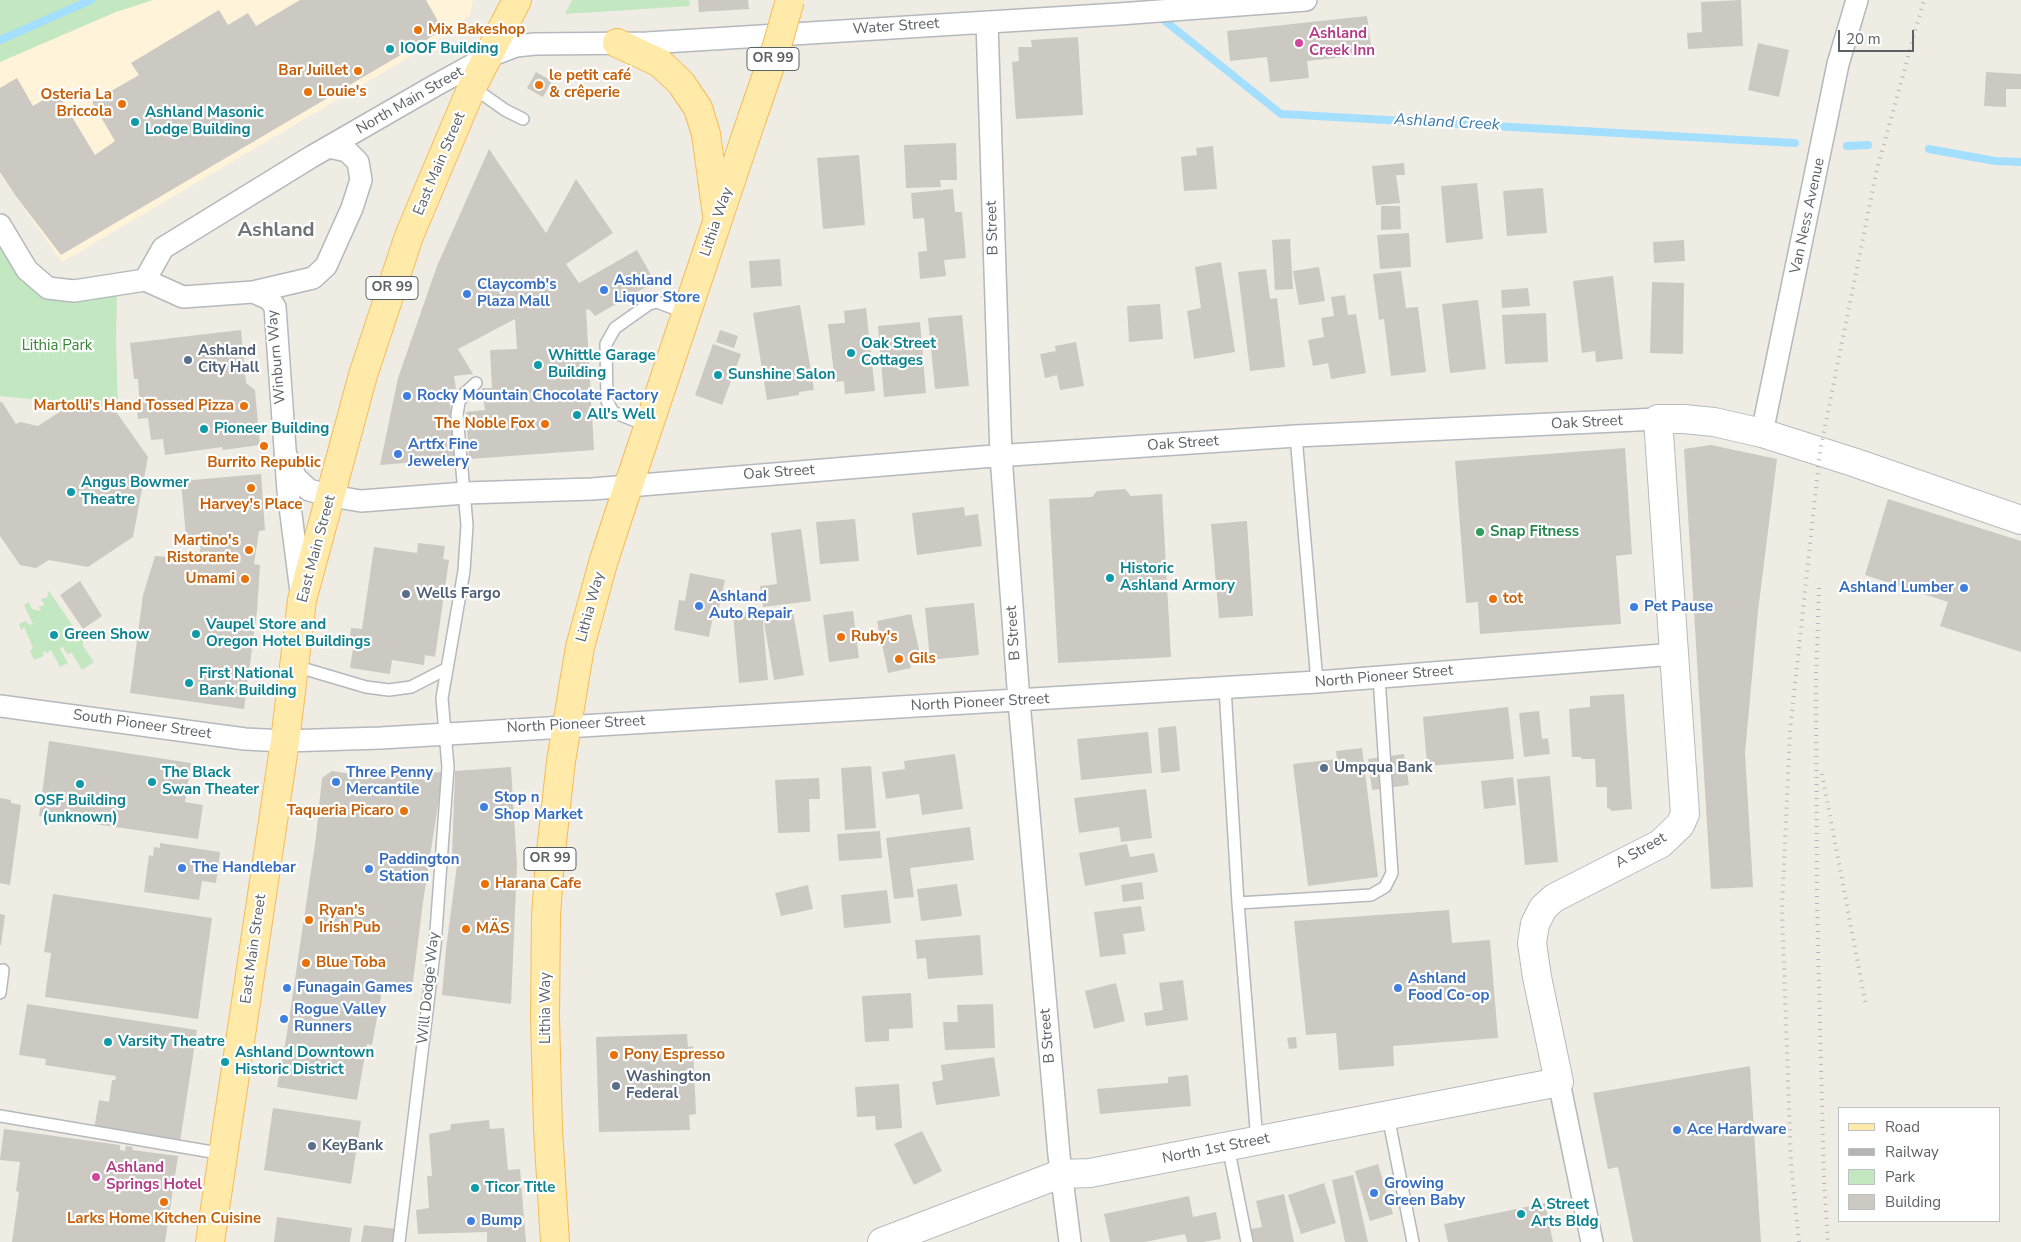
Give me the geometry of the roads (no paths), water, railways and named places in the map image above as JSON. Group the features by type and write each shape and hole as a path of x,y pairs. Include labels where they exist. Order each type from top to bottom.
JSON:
{"main road":[{"name":"OR 99","path":"487,57 517,0"},
{"name":"Lithia Way","path":"555,1242 548,1129 545,1017 546,916 561,760 580,647 603,563 777,46 790,0"},
{"path":"617,43 660,63 680,83 698,108 706,134 718,219"},
{"name":"East Main Street","path":"210,1242 285,742 302,600 363,375 409,236 464,81 487,57"}],"street":[{"name":"Water Street","path":"487,57 516,46 535,44 647,43 1119,14 1306,0"},
{"name":"Van Ness Avenue","path":"1762,434 1838,64 1857,0"},
{"name":"B Street","path":"987,22 1001,456 1019,701 1060,1174 1070,1242"},
{"name":"North Main Street","path":"145,280 163,248 329,147 464,81"},
{"name":"North Main Street","path":"254,292 314,278 326,266 352,208 361,180 358,162 347,151 329,147"},
{"path":"0,225 27,270 48,288 74,291 145,280"},
{"name":"Winburn Way","path":"145,280 183,297 254,292 269,299 275,308 288,491 302,600"},
{"name":"A Street","path":"1592,1242 1537,977 1532,942 1535,924 1543,908 1554,898 1660,844 1680,825 1685,814 1658,419"},
{"name":"Oak Street","path":"331,496 361,501 465,493 592,489 1001,456 1296,436 1684,419 1714,422 1762,434 1853,462 2021,520"},
{"name":"Winburn Way","path":"286,455 296,478 309,490 331,496"},
{"name":"North Pioneer Street","path":"285,742 1225,688 1675,654"},
{"name":"South Pioneer Street","path":"0,706 245,739 285,742"},
{"name":"North 1st Street","path":"882,1242 1060,1174 1090,1173 1559,1082"}],"lane":[{"path":"464,81 504,110 523,119"},
{"path":"648,426 613,412 606,401 606,344 615,328 649,304 656,302 686,313"},
{"name":"Will Dodge Way","path":"399,1242 435,945 448,766 442,706 446,669 464,571 467,525 457,415 458,402 476,383"},
{"path":"1296,436 1317,682"},
{"path":"295,666 357,685 389,690 411,687 446,669"},
{"path":"1238,903 1371,894 1385,887 1392,873 1379,677"},
{"path":"1225,688 1238,903 1258,1141"},
{"path":"0,993 3,970"},
{"path":"0,1116 224,1154"},
{"path":"1388,1116 1413,1242"},
{"path":"1228,1146 1247,1242"}],"waterway":[{"name":"Ashland Creek","path":"0,40 91,0"},
{"name":"Ashland Creek","path":"1159,16 1281,114 1795,143"},
{"name":"Ashland Creek","path":"1847,146 1868,145"},
{"name":"Ashland Creek","path":"1929,149 1995,161 2021,162"}],"railway":[{"path":"1799,1242 1791,1165 1782,909 1790,731 1820,451 1877,169 1924,0"},
{"path":"1819,588 1816,678 1817,906 1824,1181 1828,1242"},
{"path":"1822,774 1866,1006"}],"place":[{"name":"Mix Bakeshop","path":"418,30"},
{"name":"Ashland Creek Inn","path":"1299,43"},
{"name":"IOOF Building","path":"390,49"},
{"name":"Bar Juillet","path":"358,71"},
{"name":"le petit café & crêperie","path":"539,85"},
{"name":"Louie's","path":"308,92"},
{"name":"Osteria La Briccola","path":"122,104"},
{"name":"Ashland Masonic Lodge Building","path":"135,122"},
{"name":"Ashland Liquor Store","path":"604,290"},
{"name":"Claycomb's Plaza Mall","path":"467,294"},
{"name":"Oak Street Cottages","path":"851,353"},
{"name":"Ashland City Hall","path":"188,360"},
{"name":"Whittle Garage Building","path":"538,365"},
{"name":"Sunshine Salon","path":"718,375"},
{"name":"Rocky Mountain Chocolate Factory","path":"407,396"},
{"name":"Martolli's Hand Tossed Pizza","path":"244,406"},
{"name":"All's Well","path":"577,415"},
{"name":"The Noble Fox","path":"545,424"},
{"name":"Pioneer Building","path":"204,429"},
{"name":"Burrito Republic","path":"264,446"},
{"name":"Artfx Fine Jewelery","path":"398,454"},
{"name":"Harvey's Place","path":"251,488"},
{"name":"Angus Bowmer Theatre","path":"71,492"},
{"name":"Snap Fitness","path":"1480,532"},
{"name":"Martino's Ristorante","path":"249,550"},
{"name":"Historic Ashland Armory","path":"1110,578"},
{"name":"Umami","path":"245,579"},
{"name":"Ashland Lumber","path":"1964,588"},
{"name":"Wells Fargo","path":"406,594"},
{"name":"tot","path":"1493,599"},
{"name":"Ashland Auto Repair","path":"699,606"},
{"name":"Pet Pause","path":"1634,607"},
{"name":"Vaupel Store and Oregon Hotel Buildings","path":"196,634"},
{"name":"Green Show","path":"54,635"},
{"name":"Ruby's","path":"841,637"},
{"name":"Gils","path":"899,659"},
{"name":"First National Bank Building","path":"189,683"},
{"name":"Umpqua Bank","path":"1324,768"},
{"name":"The Black Swan Theater","path":"152,782"},
{"name":"Three Penny Mercantile","path":"336,782"},
{"name":"OSF Building (unknown)","path":"80,784"},
{"name":"Stop n Shop Market","path":"484,807"},
{"name":"Taqueria Picaro","path":"404,811"},
{"name":"The Handlebar","path":"182,868"},
{"name":"Paddington Station","path":"369,869"},
{"name":"Harana Cafe","path":"485,884"},
{"name":"Ryan's Irish Pub","path":"309,920"},
{"name":"MÄS","path":"466,929"},
{"name":"Blue Toba","path":"306,963"},
{"name":"Funagain Games","path":"287,988"},
{"name":"Ashland Food Co-op","path":"1398,988"},
{"name":"Rogue Valley Runners","path":"284,1019"},
{"name":"Varsity Theatre","path":"108,1042"},
{"name":"Pony Espresso","path":"614,1055"},
{"name":"Ashland Downtown Historic District","path":"225,1062"},
{"name":"Washington Federal","path":"616,1086"},
{"name":"Ace Hardware","path":"1677,1130"},
{"name":"KeyBank","path":"312,1146"},
{"name":"Ashland Springs Hotel","path":"96,1177"},
{"name":"Ticor Title","path":"475,1188"},
{"name":"Growing Green Baby","path":"1374,1193"},
{"name":"Larks Home Kitchen Cuisine","path":"164,1202"},
{"name":"A Street Arts Bldg","path":"1521,1214"},
{"name":"Bump","path":"471,1221"}],"district":[{"name":"Ashland","path":"276,231"}],"park label":[{"name":"Lithia Park","path":"57,346"}]}
